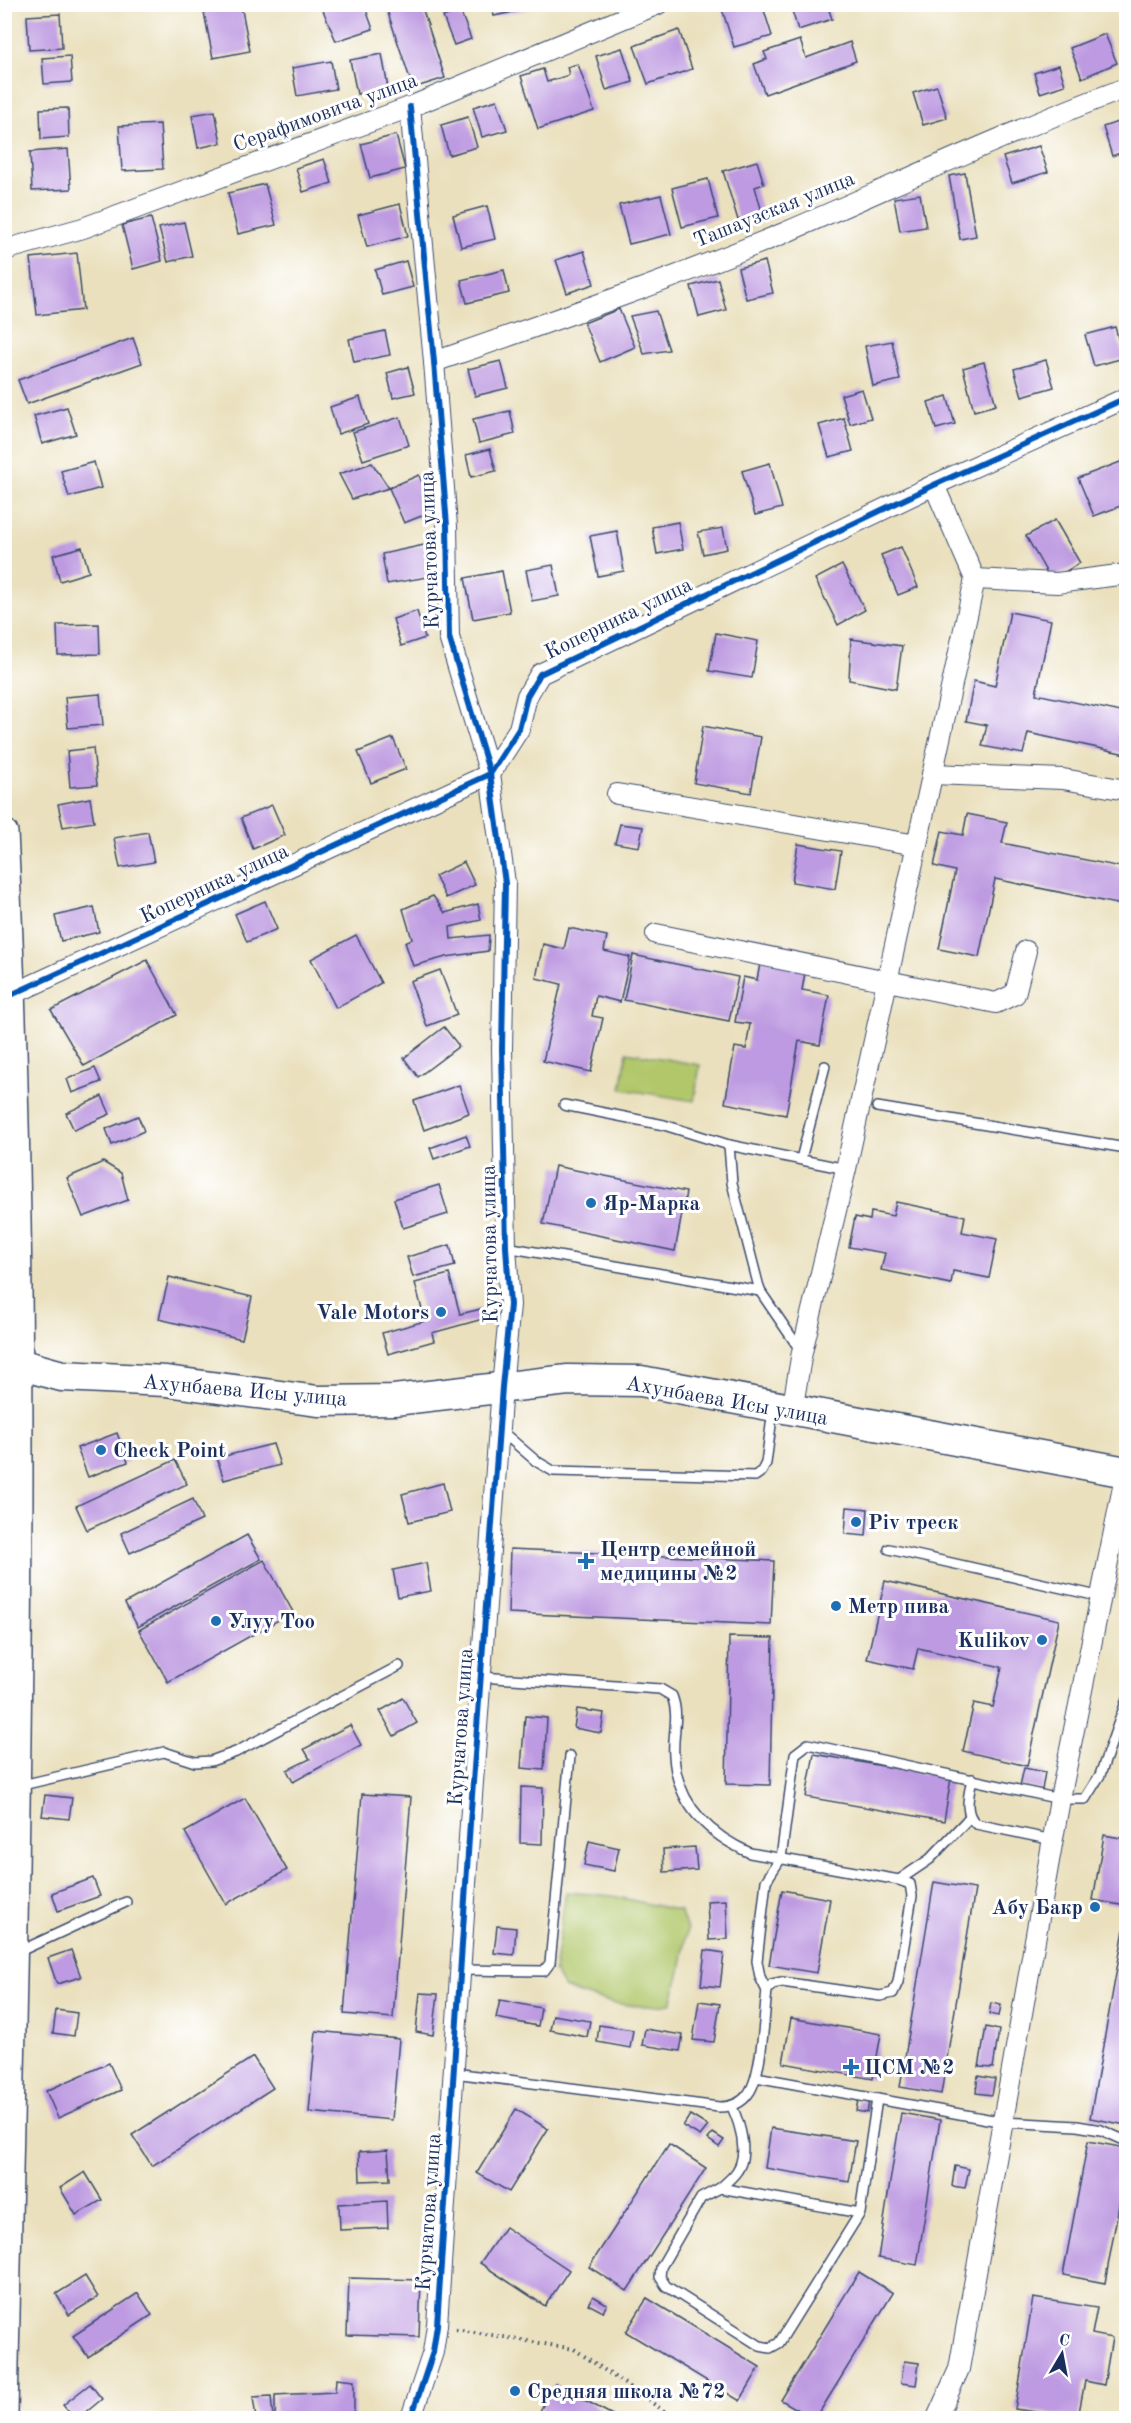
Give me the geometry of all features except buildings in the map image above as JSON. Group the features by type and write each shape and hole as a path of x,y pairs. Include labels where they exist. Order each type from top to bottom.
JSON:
{"main road":[{"path":"4,833 13,994 12,1362 15,1787 4,2415"},
{"name":"Ахунбаева Исы улица","path":"12,1362 62,1376 166,1381 318,1401 394,1400 568,1380 641,1381 1126,1472"}],"street":[{"name":"Серафимовича улица","path":"4,250 83,228 410,107 658,4"},
{"name":"Ташаузская улица","path":"434,362 584,310 782,234 1065,110 1126,88"},
{"name":"Курчатова улица","path":"410,107 447,526 449,637 490,774 505,884 502,1049 510,1305 502,1387 460,1970 437,2325 433,2352 411,2418"},
{"name":"Коперника улица","path":"13,994 490,774 519,729 527,696 540,674 934,485 1126,398"},
{"path":"783,1409 802,1352 846,1169 975,579 934,485"},
{"path":"975,579 1057,583 1126,574"},
{"path":"932,774 1063,779 1126,790"},
{"path":"617,794 917,845"},
{"path":"656,934 996,1003 1015,994 1026,951"},
{"path":"937,2418 959,2369 1060,1799 1126,1472"}],"lane":[{"path":"801,1160 825,1066"},
{"path":"564,1105 664,1125 729,1145 846,1169"},
{"path":"877,1107 1126,1148"},
{"path":"729,1145 732,1183 760,1291 802,1352"},
{"path":"507,1247 760,1291"},
{"path":"499,1429 536,1461 553,1471 755,1476 762,1471 766,1463 783,1409"},
{"path":"889,1549 1102,1597"},
{"path":"15,1787 164,1752 195,1761 211,1761 236,1752 399,1666"},
{"path":"454,2073 732,2107 748,2094 756,2077 767,1991 772,1984 782,1982 880,1996 893,1993 898,1982 912,1896 909,1884 899,1880 750,1852 728,1843 697,1816 679,1789 674,1755 677,1708 672,1696 660,1689 481,1677"},
{"path":"767,1991 756,1961 766,1881 781,1858 795,1754 808,1744 1060,1799 1085,1799 1100,1775 1126,1702"},
{"path":"460,1970 544,1971 550,1963 570,1756"},
{"path":"972,1779 967,1809 969,1818 976,1824 1053,1840"},
{"path":"899,1880 930,1859 969,1818"},
{"path":"13,1954 126,1902"},
{"path":"756,2077 1004,2122 1077,2126 1101,2130 1126,2140"},
{"path":"732,2107 743,2145 738,2170 720,2188 700,2198 661,2267 660,2277 666,2286 760,2346 770,2348 779,2343 860,2213 877,2099"},
{"path":"720,2188 860,2213"}],"path":[{"path":"437,2325 574,2349 674,2418"}],"green space":[{"path":"627,1052 700,1065 694,1101 621,1089"},
{"path":"566,1892 613,1896 680,1911 687,1929 680,1971 671,2004 643,2006 617,2004 564,1988 554,1971"}],"cycle path":[{"path":"410,107 447,526 449,637 490,774 505,883 502,1049 506,1247 510,1305 470,1823 437,2325 433,2352 411,2418"},
{"path":"13,994 490,774 519,729 527,696 540,674 934,485 1126,398"}],"place":[{"name":"Яр-Марка","path":"591,1203"},
{"name":"Vale Motors","path":"441,1312"},
{"name":"Check Point","path":"101,1450"},
{"name":"Piv треск","path":"856,1522"},
{"name":"Центр семейной медицины №2","path":"586,1561"},
{"name":"Метр пива","path":"836,1606"},
{"name":"Улуу Тоо","path":"216,1621"},
{"name":"Kulikov","path":"1042,1640"},
{"name":"Абу Бакр","path":"1095,1907"},
{"name":"ЦСМ №2","path":"851,2067"},
{"name":"Средняя школа №72","path":"515,2391"}]}
